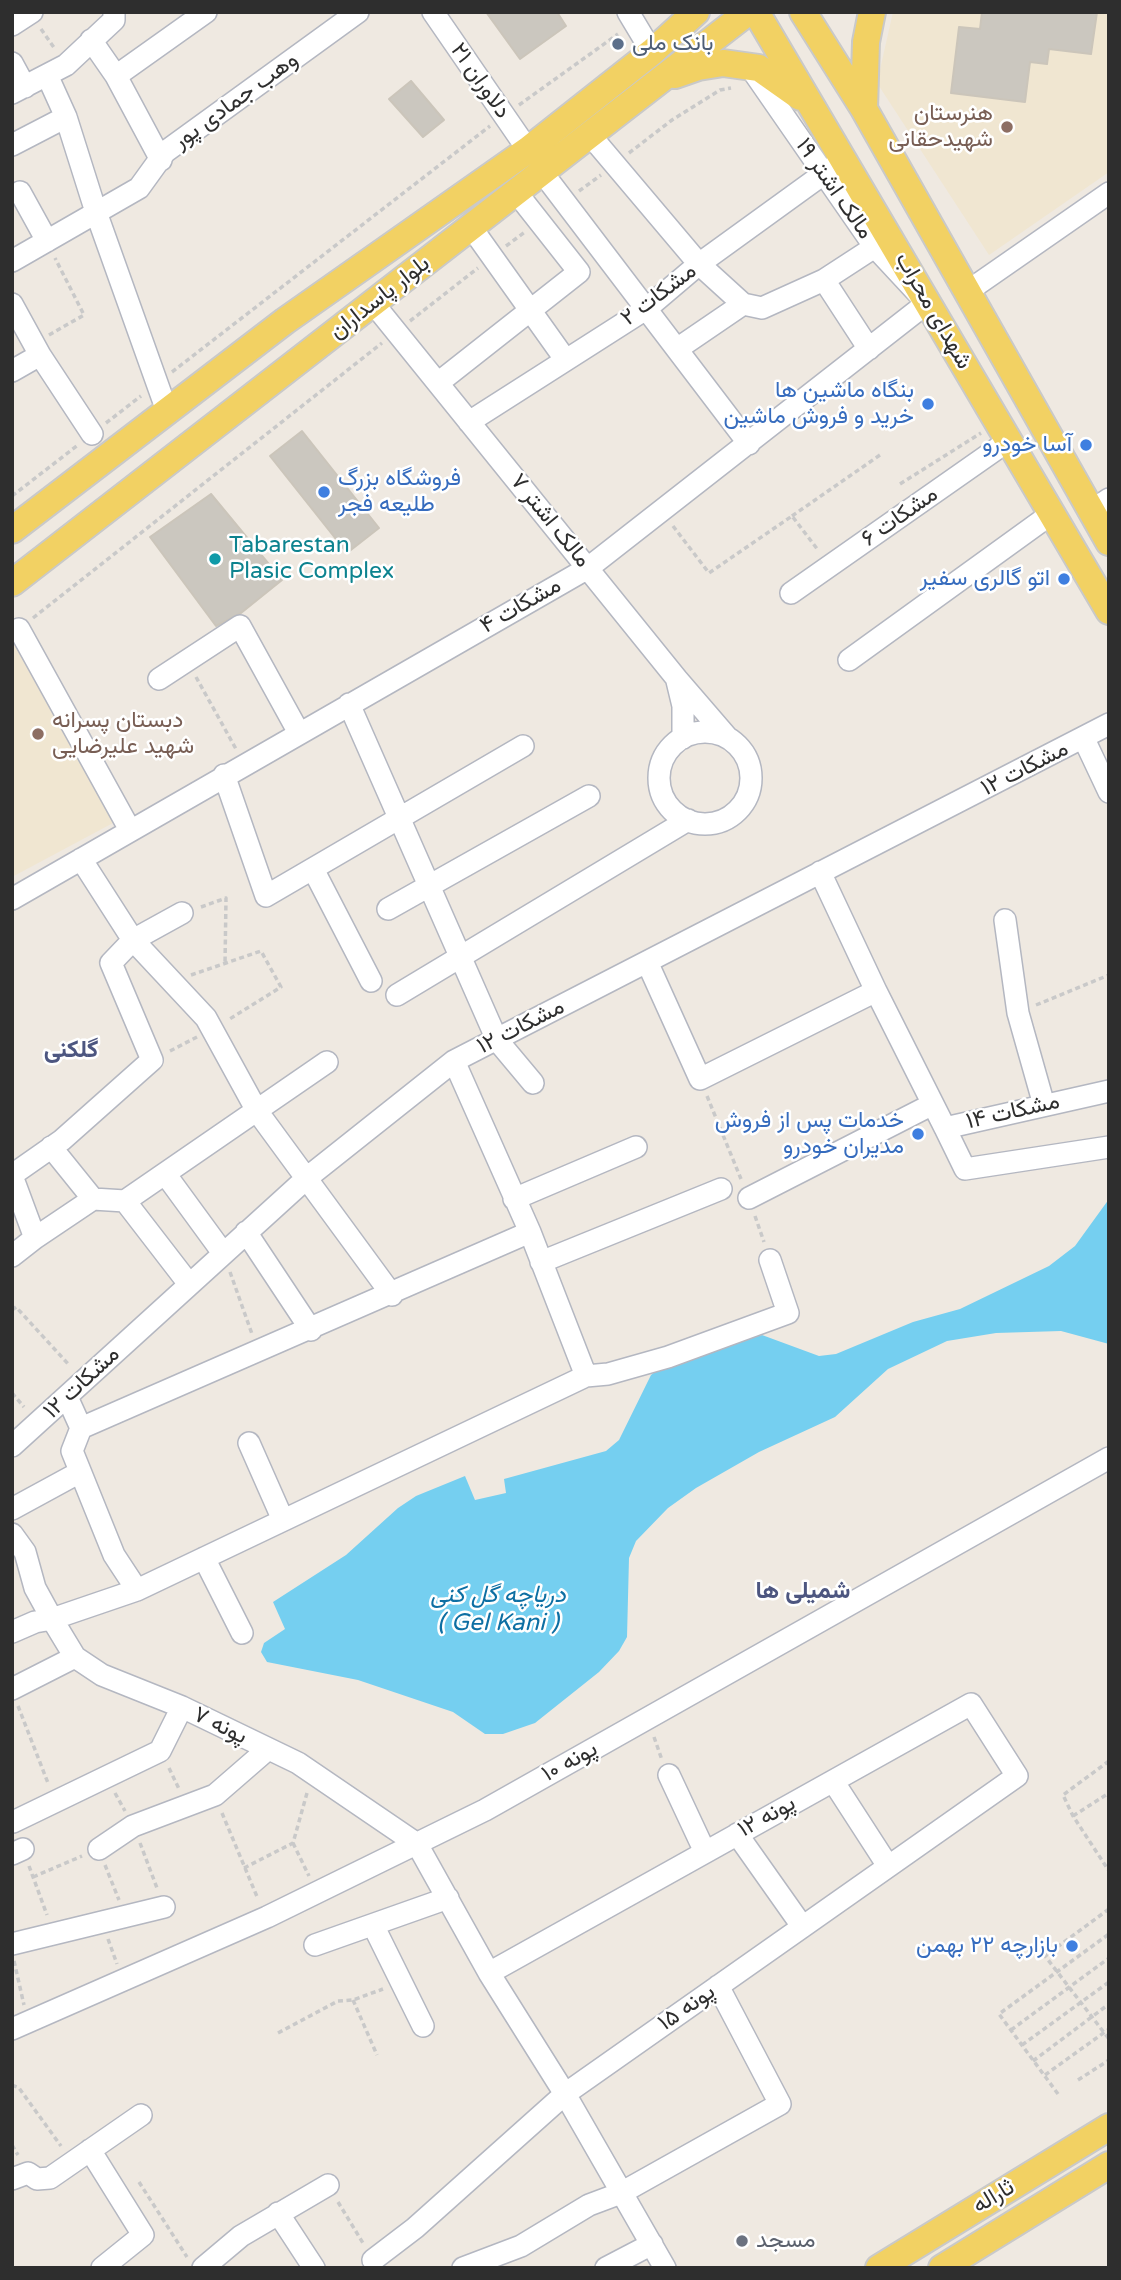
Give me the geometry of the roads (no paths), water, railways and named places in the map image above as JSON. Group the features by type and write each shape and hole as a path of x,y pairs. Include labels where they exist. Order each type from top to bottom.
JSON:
{"main road":[{"path":"652,52 668,12"},
{"name":"بلوار پاسداران","path":"12,583 516,192 535,161 696,12"},
{"name":"بلوار پاسداران","path":"12,530 285,321 535,161 590,135 748,12"},
{"name":"شهدای محراب","path":"756,12 811,106 833,166 882,242 927,303 1109,611"},
{"name":"شهدای محراب","path":"803,12 864,109 968,291 1100,505 1109,542"},
{"path":"864,109 866,42 872,12"},
{"path":"660,80 698,67 723,63 759,68 811,106"},
{"name":"ثاراله","path":"879,2268 1109,2127"},
{"name":"ثاراله","path":"942,2268 1109,2165"}],"street":[{"path":"12,63 19,90 57,70 114,20 114,12"},
{"path":"116,76 206,12"},
{"name":"وهب جمادی پور","path":"12,261 139,188 165,152 358,12"},
{"name":"دلاوران ۲۱","path":"443,16 535,161 749,444"},
{"path":"631,17 652,52"},
{"path":"91,40 116,76 161,160"},
{"name":"مالک اشتر ۱۹","path":"750,67 833,166"},
{"path":"57,70 66,117 96,212 167,411"},
{"path":"12,145 66,117"},
{"path":"590,135 699,264 743,303 762,308 824,280 882,242"},
{"name":"مشکات ۲","path":"469,422 646,309 699,264 833,166"},
{"path":"20,192 47,241"},
{"path":"438,383 579,272 516,192"},
{"path":"968,291 1109,192"},
{"path":"471,227 565,359"},
{"path":"824,280 869,349"},
{"name":"مالک اشتر ۷","path":"373,303 677,680 727,737"},
{"path":"677,349 743,303"},
{"name":"مشکات ۴","path":"12,899 588,568 927,303"},
{"path":"12,304 37,349 92,434"},
{"path":"12,371 37,349"},
{"name":"مشکات ۶","path":"791,593 1003,432"},
{"path":"849,660 1051,514"},
{"path":"159,679 240,626 299,733"},
{"path":"19,629 130,830"},
{"path":"677,680 683,706 683,737"},
{"path":"349,704 463,957 496,1040 533,1083"},
{"name":"مشکات ۱۲","path":"12,1446 308,1177 454,1061 648,964 820,872 1109,724"},
{"path":"698,732 713,732 727,737 739,746 750,766 751,788 745,802 722,821 708,824 688,820 667,804 661,791 659,775 667,754 683,737 698,732"},
{"path":"1084,739 1109,792"},
{"path":"224,775 266,896 523,746"},
{"path":"388,909 589,796"},
{"path":"397,995 688,820"},
{"path":"81,859 133,940 213,1029 257,1111 392,1295"},
{"path":"313,869 371,981"},
{"name":"مشکات ۱۴","path":"820,872 931,1105 945,1128 1109,1091"},
{"path":"35,1238 12,1175 51,1147 152,1060 111,963 133,940 182,914"},
{"path":"1005,920 1018,1013 1044,1105"},
{"path":"648,964 700,1079 876,991"},
{"path":"454,1061 530,1232 586,1376"},
{"path":"12,1256 93,1199 125,1201 327,1062"},
{"path":"748,1198 931,1105"},
{"path":"945,1128 965,1170 1109,1147"},
{"path":"51,1147 93,1199"},
{"path":"514,1199 636,1147"},
{"path":"166,1175 223,1253"},
{"path":"541,1262 721,1189"},
{"path":"125,1201 189,1284"},
{"path":"246,1232 311,1330"},
{"path":"137,1590 114,1555 72,1451 81,1428 392,1295 530,1232"},
{"path":"12,1633 35,1622 52,1619 137,1590 586,1376 608,1374 668,1357 788,1313 770,1260"},
{"path":"67,1397 81,1428"},
{"path":"249,1443 283,1520"},
{"name":"پونه ۱۰","path":"20,2025 267,1917 417,1844 646,1719 1109,1458"},
{"path":"12,1509 80,1472"},
{"path":"12,1534 25,1552 35,1588 75,1657 15,1696"},
{"path":"205,1558 242,1633"},
{"name":"پونه ۷","path":"75,1657 102,1675 182,1707 313,1772 417,1844"},
{"name":"پونه ۱۲","path":"489,1973 971,1704 1017,1776"},
{"path":"13,1822 160,1751 182,1707"},
{"path":"99,1849 133,1826 215,1795 268,1749"},
{"path":"669,1775 705,1852"},
{"name":"پونه ۱۵","path":"373,2260 415,2228 565,2094 1017,1776"},
{"path":"833,1781 887,1866"},
{"path":"737,1834 802,1926"},
{"path":"417,1844 489,1973 565,2094 665,2268"},
{"path":"315,1945 449,1898"},
{"path":"12,1944 101,1920 164,1907"},
{"path":"373,1925 423,2025"},
{"path":"463,2268 521,2246 589,2205 621,2193 780,2104 718,1986"},
{"path":"12,2179 28,2173 37,2179 50,2178 141,2115"},
{"path":"81,2156 143,2235 107,2267"},
{"path":"203,2268 241,2236 328,2185"},
{"path":"278,2213 314,2268"},
{"path":"606,2268 652,2245"}],"water":[{"name":"دریاچه گل کنی ( Gel Kani )","path":"1109,1199 1109,1344 1061,1331 996,1333 947,1341 888,1369 835,1417 759,1452 696,1488 668,1508 636,1541 629,1558 627,1637 619,1651 599,1672 535,1723 503,1734 485,1734 453,1712 358,1680 267,1662 261,1652 264,1643 285,1629 273,1602 346,1555 398,1508 416,1496 465,1476 475,1500 506,1493 504,1479 606,1451 619,1440 651,1375 661,1367 762,1335 819,1356 836,1354 913,1322 960,1309 1049,1266 1075,1246"}],"place":[{"name":"بانک ملی","path":"618,44"},
{"name":"هنرستان شهیدحقانی","path":"1007,127"},
{"name":"بنگاه ماشین ها خرید و فروش ماشین","path":"928,404"},
{"name":"آسا خودرو","path":"1086,445"},
{"name":"فروشگاه بزرگ طلیعه فجر","path":"324,492"},
{"name":"Tabarestan Plasic Complex","path":"215,559"},
{"name":"اتو گالری سفیر","path":"1064,579"},
{"name":"دبستان پسرانه شهید علیرضایی","path":"38,734"},
{"name":"خدمات پس از فروش مدیران خودرو","path":"918,1134"},
{"name":"بازارچه ۲۲ بهمن","path":"1072,1946"},
{"name":"مسجد","path":"742,2241"}],"district":[{"name":"گلکنی","path":"71,1051"},
{"name":"شمیلی ها","path":"803,1592"}]}
